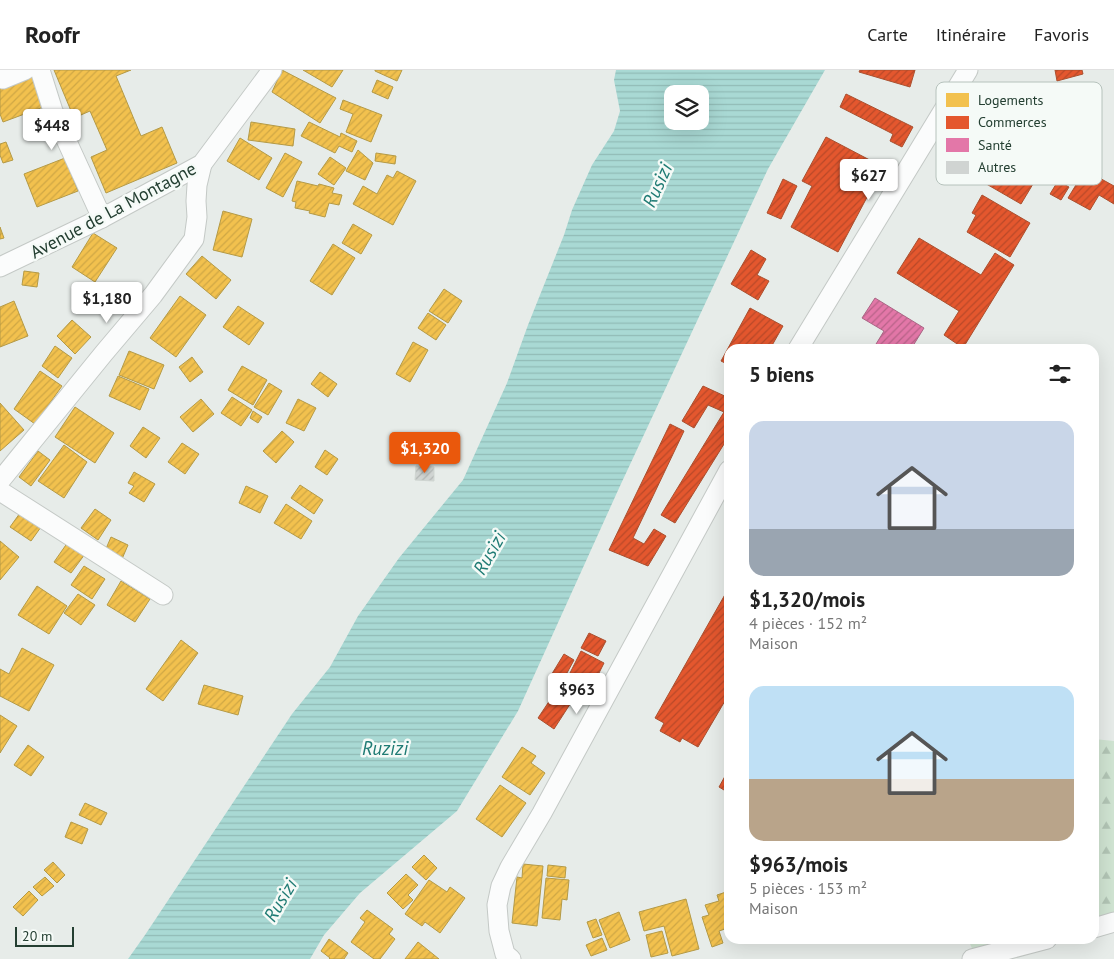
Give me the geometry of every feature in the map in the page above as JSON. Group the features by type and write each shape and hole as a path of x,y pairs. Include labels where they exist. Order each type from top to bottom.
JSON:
{"street":[{"path":"0,70 3,79 26,70"},
{"path":"40,70 52,111 102,218"},
{"name":"Avenue de La Montagne","path":"0,267 102,218 202,164 272,70"},
{"path":"961,82 968,70"},
{"path":"801,344 936,123"},
{"path":"0,481 153,295 194,239 197,217 197,185 202,164"},
{"path":"505,957 499,931 497,905 501,886 724,479"},
{"path":"0,491 164,595"},
{"path":"1099,926 1114,922"},
{"path":"972,959 1026,944"},
{"path":"1015,959 1036,944"}],"green space":[{"path":"1099,740 1114,741 1114,922 1099,926"},
{"path":"970,944 1028,944 976,958"}],"water":[{"name":"Ruzizi","path":"616,70 825,70 768,169 620,486 518,711 457,811 360,893 324,935 310,959 128,959 292,714 330,667 358,616 399,558 463,480 507,383 572,210 592,165 614,131 620,111 614,80"}],"building: Logements":[{"path":"54,70 131,70 116,76 141,136 162,127 177,163 106,193 91,157 107,150 90,111 74,118"},
{"path":"282,70 336,98 320,123 272,92"},
{"path":"303,70 343,70 332,87"},
{"path":"375,70 402,70 397,81"},
{"path":"33,72 46,106 3,122 0,114 0,84"},
{"path":"377,80 393,87 388,99 372,92"},
{"path":"343,100 382,115 371,142 346,132 353,114 340,109"},
{"path":"251,122 295,129 293,146 248,140"},
{"path":"309,122 340,137 341,133 357,141 352,152 339,146 335,153 301,136"},
{"path":"240,138 272,158 259,180 227,161"},
{"path":"6,142 13,160 3,163 0,155 0,144"},
{"path":"358,150 373,163 365,180 346,171"},
{"path":"285,153 302,162 283,197 266,188"},
{"path":"376,153 396,156 395,164 375,161"},
{"path":"330,157 346,168 334,185 318,174"},
{"path":"65,158 78,191 37,207 24,174"},
{"path":"397,171 416,181 393,225 353,204 363,186 377,194 387,175 393,178"},
{"path":"297,181 334,188 332,193 342,195 339,205 329,203 325,217 295,208 296,202 292,201"},
{"path":"223,211 252,219 242,257 213,250"},
{"path":"353,224 372,235 361,254 342,243"},
{"path":"0,227 4,238 0,239"},
{"path":"93,233 117,248 95,282 72,267"},
{"path":"333,244 355,258 332,295 310,281"},
{"path":"202,256 231,280 216,299 186,274"},
{"path":"24,271 39,273 37,287 22,285"},
{"path":"444,289 462,301 448,323 429,311"},
{"path":"180,296 206,315 176,357 150,338"},
{"path":"14,301 28,336 0,347 0,307"},
{"path":"238,306 264,323 249,345 223,327"},
{"path":"428,313 446,325 436,340 418,328"},
{"path":"72,320 91,337 75,354 57,336"},
{"path":"413,342 428,350 410,382 396,374"},
{"path":"55,346 72,358 58,378 42,366"},
{"path":"129,351 164,365 154,389 119,375"},
{"path":"192,357 203,372 190,382 179,367"},
{"path":"242,366 267,380 253,405 228,390"},
{"path":"40,371 62,386 35,424 14,409"},
{"path":"320,372 337,384 328,397 311,384"},
{"path":"118,376 149,389 140,410 109,396"},
{"path":"269,383 282,391 268,415 254,407"},
{"path":"232,397 252,410 241,426 221,413"},
{"path":"201,399 214,414 193,432 180,417"},
{"path":"298,399 316,408 304,431 286,423"},
{"path":"0,403 24,430 0,451"},
{"path":"75,407 114,433 95,463 55,437"},
{"path":"253,411 262,417 258,423 250,418"},
{"path":"143,427 160,438 146,458 130,446"},
{"path":"282,431 294,442 276,463 263,451"},
{"path":"182,443 199,454 185,474 168,462"},
{"path":"64,445 87,462 64,498 38,481"},
{"path":"325,450 338,459 327,475 315,467"},
{"path":"38,451 50,460 31,486 19,477"},
{"path":"134,472 155,484 144,502 129,493 134,486 128,483"},
{"path":"300,485 323,500 314,514 291,498"},
{"path":"246,486 268,496 260,513 239,503"},
{"path":"286,504 312,521 301,539 274,523"},
{"path":"95,509 111,520 98,540 81,528"},
{"path":"20,513 41,527 31,541 10,527"},
{"path":"111,537 128,545 122,559 105,551"},
{"path":"0,541 19,557 0,580"},
{"path":"68,542 85,554 71,573 54,562"},
{"path":"84,566 105,579 92,599 71,585"},
{"path":"121,581 150,599 135,622 107,605"},
{"path":"37,586 67,606 49,634 18,615"},
{"path":"78,594 95,605 81,625 64,613"},
{"path":"181,640 198,653 163,701 146,689"},
{"path":"22,648 54,665 29,711 0,696 0,669 9,674"},
{"path":"204,685 243,696 238,715 198,704"},
{"path":"0,715 17,726 0,753"},
{"path":"28,745 44,757 31,776 14,765"},
{"path":"522,747 536,756 531,763 545,773 530,795 502,777"},
{"path":"500,785 526,803 502,837 476,819"},
{"path":"85,803 107,813 101,825 79,815"},
{"path":"71,822 88,829 82,844 65,837"},
{"path":"424,855 437,868 426,880 412,867"},
{"path":"53,862 65,875 57,883 44,870"},
{"path":"523,864 543,866 537,926 512,923 517,877 522,878"},
{"path":"548,865 566,867 565,878 547,876"},
{"path":"406,874 418,885 408,895 413,900 403,909 387,893"},
{"path":"45,877 54,886 42,896 33,887"},
{"path":"546,878 569,880 567,900 562,899 560,920 542,918"},
{"path":"429,880 447,892 450,887 465,898 440,933 425,922 422,926 405,914"},
{"path":"29,891 38,900 23,916 13,907"},
{"path":"724,893 724,929 719,931 723,943 712,947 702,917 709,915 705,905 719,901 717,895"},
{"path":"686,899 699,949 672,956 664,926 644,931 639,912"},
{"path":"367,910 393,929 389,934 395,939 380,959 374,959 351,942 365,922 360,918"},
{"path":"619,912 630,940 610,948 599,920"},
{"path":"596,919 602,935 593,938 587,922"},
{"path":"662,931 668,953 651,957 646,935"},
{"path":"602,938 607,950 591,956 586,945"},
{"path":"329,939 348,953 344,959 329,959 321,951"},
{"path":"418,942 439,959 405,959"}],"building: Commerces":[{"path":"860,70 915,70 910,87 859,72"},
{"path":"1055,70 1082,70 1083,74 1057,81"},
{"path":"846,94 913,127 902,147 890,141 893,134 840,107"},
{"path":"826,137 883,167 838,252 791,227 812,186 802,181"},
{"path":"783,179 797,186 781,219 767,213"},
{"path":"1102,179 1114,186 1114,204 1099,195 1090,210 1068,198 1076,185 1102,185"},
{"path":"988,185 1032,185 1021,204"},
{"path":"1056,185 1069,187 1061,200 1050,194"},
{"path":"982,195 1030,223 1010,257 967,232 976,215 972,213"},
{"path":"919,238 981,275 995,253 1014,265 965,344 957,344 944,335 959,311 897,273"},
{"path":"751,250 766,259 757,275 769,281 758,300 731,284"},
{"path":"750,308 783,326 773,344 730,344"},
{"path":"703,386 724,396 724,412 708,405 694,428 682,421"},
{"path":"724,412 724,444 675,523 661,515"},
{"path":"670,424 684,431 633,538 644,544 654,529 666,536 648,566 609,550"},
{"path":"724,596 724,703 698,747 682,738 680,742 660,731 664,723 655,718"},
{"path":"589,633 606,641 598,656 581,648"},
{"path":"581,651 604,663 588,695 565,683"},
{"path":"564,654 574,660 561,684 550,677"},
{"path":"558,688 574,698 554,729 538,718"},
{"path":"724,778 724,790 719,787"}],"building: Santé":[{"path":"875,298 924,328 914,344 876,344 884,331 862,318"}],"building: Autres":[{"path":"416,466 434,467 434,481 415,480"}],"water label":[{"name":"Rusizi","path":"657,185"},
{"name":"Rusizi","path":"489,553"},
{"name":"Rusizi","path":"280,900"}]}
